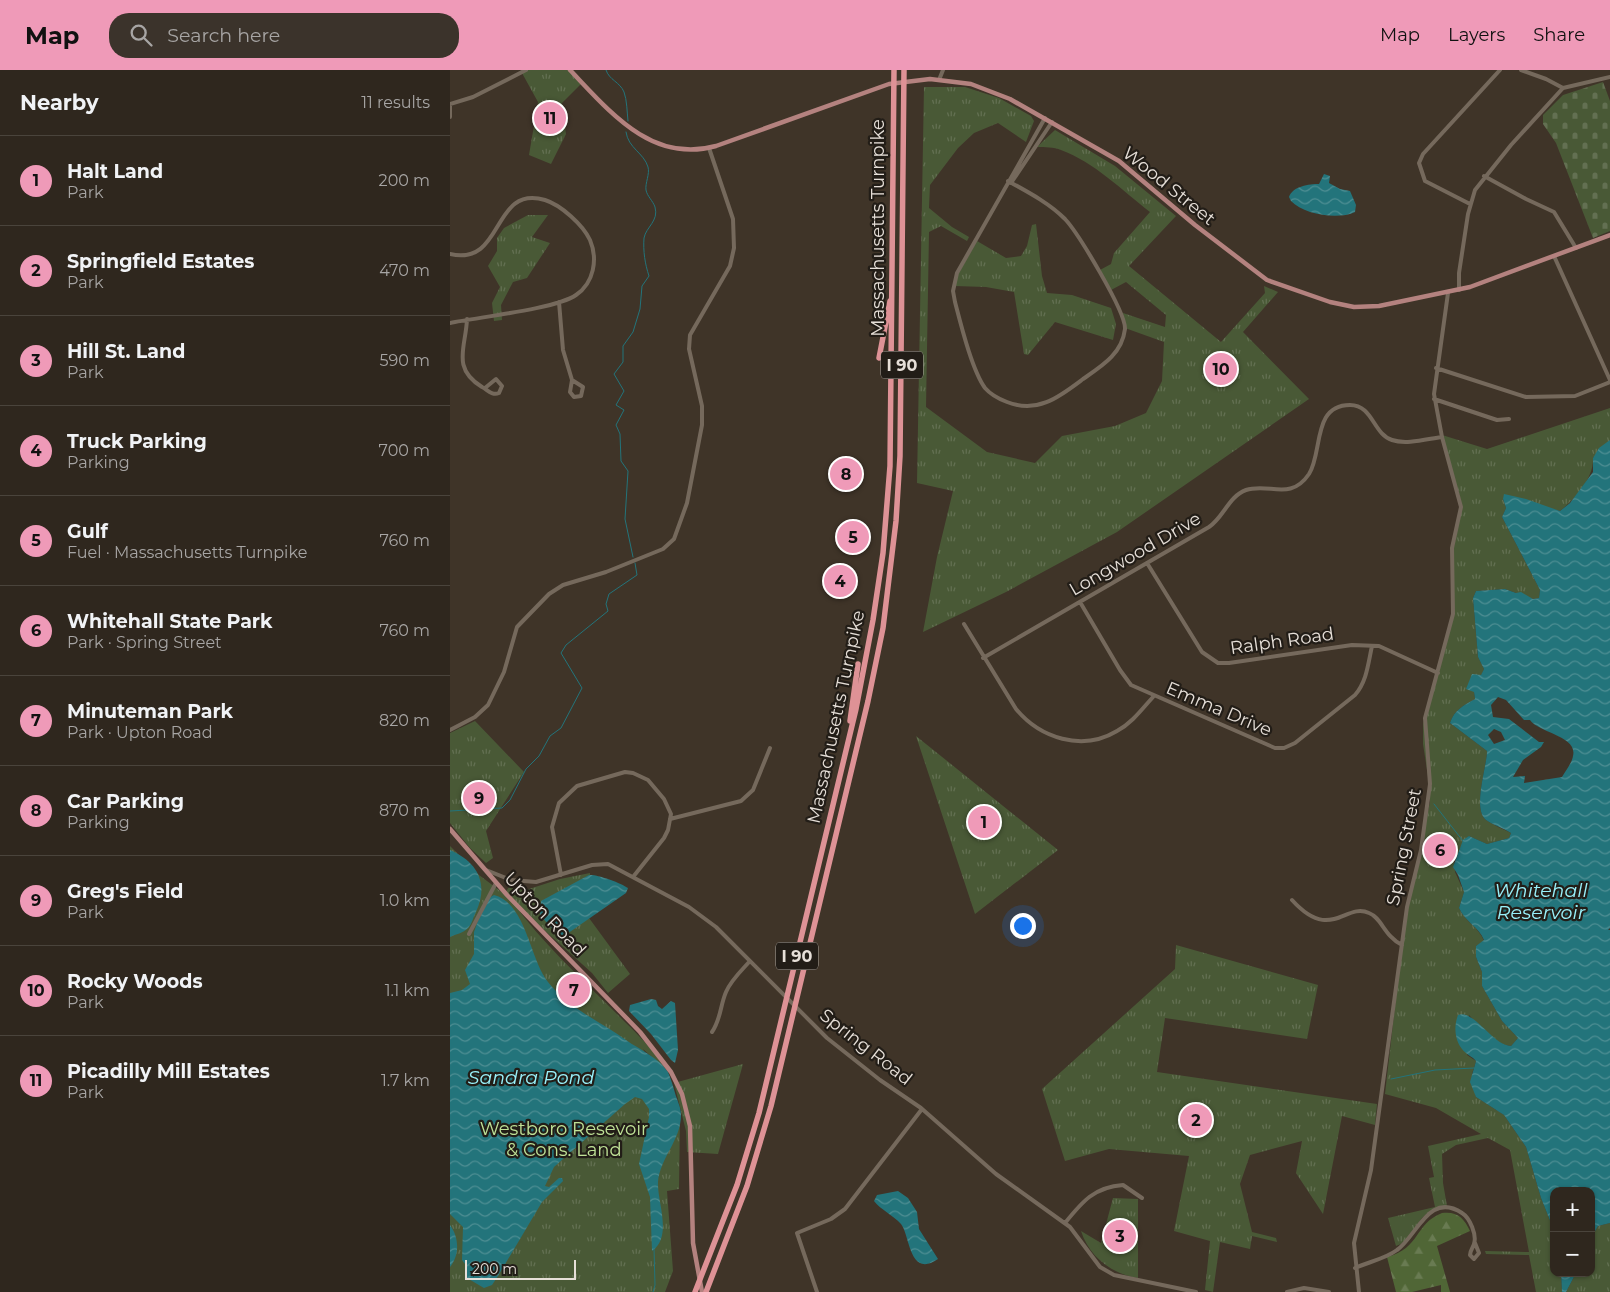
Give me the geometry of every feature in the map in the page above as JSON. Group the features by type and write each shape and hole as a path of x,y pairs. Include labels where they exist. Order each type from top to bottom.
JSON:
{"highway":[{"name":"Massachusetts Turnpike","path":"706,1292 748,1186 767,1122 865,718 883,628 896,520 900,456 904,71"},
{"name":"Massachusetts Turnpike","path":"696,1292 737,1185 758,1113 846,750 871,635 888,499 894,72"},
{"path":"879,358 892,290"},
{"path":"846,750 858,664"}],"main road":[{"name":"Wood Street","path":"570,70 618,118 644,138 675,149 709,148 888,84 939,80 963,82 987,89 1045,118 1127,167 1240,261 1274,284 1330,302 1362,308 1460,290 1610,235"},
{"name":"Upton Road","path":"450,830 496,883 646,1039 662,1057 675,1079 684,1102 690,1126 696,1264 702,1292"}],"street":[{"path":"450,117 450,104 473,97 526,70"},
{"path":"939,80 943,70"},
{"path":"1470,204 1425,181 1419,163 1423,154 1500,70"},
{"path":"1521,70 1546,79 1563,88"},
{"path":"1460,290 1459,273 1470,204 1475,190 1484,176 1563,88 1610,77"},
{"path":"1010,182 1051,207 1070,225 1124,321 1123,336 1114,356 1058,397 1032,407 1003,401 986,389 978,374 953,291 960,268 1045,118"},
{"path":"1010,182 1052,122"},
{"path":"450,730 475,717 488,705 504,672 516,627 549,594 563,585 606,572 663,549 670,543 676,533 689,497 702,425 702,406 689,349 690,335 730,266 734,248 733,219 709,148"},
{"path":"1484,176 1526,200 1554,212 1576,248"},
{"path":"450,254 464,256 482,249 492,239 503,214 519,202 532,198 553,203 586,232 593,247 594,257 594,267 586,285 576,295 559,302 450,323"},
{"path":"1436,368 1526,397 1575,396 1610,381 1554,256"},
{"name":"Spring Street","path":"1358,1292 1354,1243 1371,1170 1410,890 1421,850 1428,807 1431,776 1425,718 1453,614 1452,548 1460,516 1457,491 1434,399 1436,368 1448,293"},
{"path":"559,302 563,350 572,380 570,392 574,397 581,396 583,387 572,380"},
{"path":"467,319 462,352 463,366 474,382 485,388 496,394 499,393 502,386 496,379 485,388"},
{"path":"1434,399 1497,420 1509,419"},
{"name":"Longwood Drive","path":"983,658 1216,523 1230,502 1242,491 1259,488 1283,490 1301,482 1313,464 1325,419 1334,409 1350,405 1361,408 1369,415 1384,435 1393,440 1442,437"},
{"name":"Ralph Road","path":"1147,563 1202,652 1218,663 1352,645 1379,646 1438,673"},
{"name":"Emma Drive","path":"1080,602 1120,670 1131,685 1153,697 1275,748 1284,748 1295,743 1355,695 1364,682 1372,646"},
{"path":"964,624 1002,690 1026,722 1039,731 1059,738 1083,741 1101,738 1116,732 1137,716 1153,697"},
{"path":"670,818 741,802 753,790 770,748"},
{"path":"561,875 553,835 553,819 564,797 577,786 616,773 633,773 648,780 659,792 668,806 670,818 664,838 633,876"},
{"name":"Spring Road","path":"482,867 503,878 520,882 536,882 600,863 616,867 703,916 810,1022 847,1054 922,1109 996,1174 1065,1223 1076,1233 1100,1267 1114,1275 1196,1292"},
{"path":"470,934 496,883"},
{"path":"1292,900 1305,913 1320,920 1336,919 1360,911 1368,912 1375,916 1388,937 1402,945"},
{"path":"712,1032 720,1021 726,991 750,961"},
{"path":"817,1292 796,1233 831,1219 845,1209 922,1109"},
{"path":"1065,1223 1086,1197 1102,1189 1123,1186 1142,1198"},
{"path":"1355,1268 1394,1252 1407,1242 1426,1216 1440,1209 1446,1208 1463,1214 1469,1222 1475,1243"},
{"path":"1287,1292 1304,1288 1329,1292"}],"green space":[{"path":"526,70 570,70 582,83 562,103 566,134 551,164 529,155 538,102 522,73"},
{"path":"1603,82 1610,101 1610,231 1593,238 1556,143 1543,124 1543,115 1563,95"},
{"path":"924,87 965,87 999,98 1031,116 1034,121 1026,142 998,123 974,133 958,148 930,185 929,208 952,227 969,237 967,241 941,226 929,232 926,407 987,452 1035,463 1062,436 1115,426 1146,413 1162,381 1164,342 1125,328 1123,313 1165,327 1166,315 1126,282 1111,290 1100,270 1111,264 1114,253 1150,212 1097,169 1073,155 1049,147 1037,147 1055,130 1115,166 1176,216 1129,266 1221,342 1265,293 1264,286 1278,292 1243,332 1309,399 1117,532 1006,592 923,632 937,557 953,491 917,483"},
{"path":"528,215 548,215 532,237 550,243 527,278 513,282 501,305 502,320 494,321 492,303 500,287 488,266 497,251 497,238 504,228"},
{"path":"1036,224 1042,276 1047,293 1072,295 1111,308 1116,324 1113,340 1055,322 1028,355 1024,354 1014,292 986,287 955,286 956,278 977,241 1006,258 1021,256 1027,246 1032,225"},
{"path":"1610,408 1610,440 1593,458 1587,480 1566,506 1560,511 1503,499 1506,508 1502,517 1540,590 1539,598 1533,599 1505,589 1476,591 1473,598 1478,657 1484,669 1474,692 1475,699 1457,711 1450,723 1487,751 1480,797 1482,814 1489,822 1511,833 1509,838 1487,844 1469,836 1454,860 1455,872 1464,892 1459,908 1484,941 1476,946 1476,957 1482,972 1482,986 1502,1021 1518,1038 1511,1046 1505,1045 1493,1039 1469,1015 1467,1055 1476,1061 1472,1074 1476,1097 1504,1115 1526,1147 1541,1198 1550,1220 1550,1277 1561,1277 1562,1292 1536,1292 1529,1255 1486,1254 1485,1251 1529,1252 1510,1150 1488,1138 1456,1145 1442,1154 1443,1183 1447,1206 1428,1213 1408,1237 1396,1246 1388,1218 1435,1207 1429,1178 1434,1177 1428,1146 1481,1134 1436,1108 1385,1094 1405,919 1430,802 1430,789 1423,744 1423,724 1449,630 1452,609 1452,557 1461,510 1460,497 1442,435 1487,449"},
{"path":"475,721 524,772 486,831 493,858 486,863 470,848 450,823 450,733"},
{"path":"916,736 1058,850 975,914"},
{"name":"Westboro Resevoir & Cons. Land","path":"450,846 479,875 507,896 505,893 509,887 526,890 560,879 590,873 589,918 630,974 608,993 592,973 512,901 548,945 643,1040 665,1069 643,1049 680,1116 679,1189 667,1191 673,1271 665,1292 450,1292"},
{"path":"1176,945 1318,985 1307,1039 1165,1018 1157,1072 1377,1104 1375,1125 1342,1116 1323,1214 1296,1173 1302,1141 1250,1155 1240,1184 1252,1232 1276,1238 1277,1242 1252,1236 1250,1249 1220,1242 1213,1292 1205,1290 1210,1241 1174,1231 1189,1156 1109,1149 1065,1161 1042,1089 1175,969"},
{"path":"743,1064 718,1154 687,1152 686,1131 674,1083"},
{"path":"1113,1198 1138,1199 1138,1278 1110,1268 1102,1262 1089,1248 1081,1231 1101,1243"},
{"path":"1442,1213 1456,1214 1465,1222 1470,1231 1437,1246 1450,1292 1441,1292 1441,1285 1412,1292 1396,1292 1387,1257 1406,1248 1426,1223"},
{"path":"1610,1223 1610,1292 1566,1292 1574,1277 1595,1277 1595,1231 1598,1226"}],"water":[{"path":"1324,174 1330,176 1329,183 1340,189 1350,191 1356,205 1355,212 1340,216 1322,215 1304,210 1291,201 1289,197 1294,190 1306,185 1319,184"},
{"name":"Whitehall Reservoir","path":"1610,440 1610,928 1608,930 1610,930 1610,1223 1598,1226 1595,1231 1595,1187 1550,1187 1550,1220 1541,1198 1526,1147 1504,1115 1476,1097 1470,1082 1476,1061 1462,1049 1457,1040 1456,1025 1458,1015 1470,1017 1504,1044 1511,1046 1518,1038 1502,1021 1482,986 1482,972 1476,957 1476,946 1484,940 1479,931 1459,908 1464,892 1453,867 1463,840 1469,836 1487,844 1509,838 1511,833 1489,822 1482,814 1480,797 1487,751 1450,723 1457,711 1475,699 1474,692 1466,689 1472,674 1481,675 1484,669 1478,657 1473,598 1476,591 1505,589 1516,593 1521,592 1533,599 1539,598 1540,590 1502,517 1506,508 1503,499 1504,494 1526,499 1560,511 1570,503 1593,472 1593,458 1599,448","holes":["1498,697 1506,700 1524,720 1530,720 1570,744 1573,749 1573,756 1562,777 1524,783 1525,776 1513,777 1523,760 1541,747 1544,742 1539,742 1509,719 1493,717 1491,705","1494,729 1501,732 1505,740 1494,744 1488,735"]},
{"path":"450,850 468,861 474,868 481,883 481,892 480,902 470,925 464,932 450,937"},
{"path":"589,875 603,877 620,884 628,888 626,893 564,936 556,933 540,915 541,901"},
{"name":"Sandra Pond","path":"494,895 505,900 513,909 526,933 542,972 556,991 575,1007 648,1054 664,1067 670,1077 680,1106 681,1115 678,1133 662,1165 658,1182 663,1228 662,1237 652,1251 650,1197 639,1164 649,1109 642,1099 635,1097 554,1167 545,1186 549,1187 559,1178 562,1178 563,1181 542,1202 492,1285 484,1288 467,1278 465,1264 462,1260 463,1227 450,1214 450,993 462,990 470,984 465,970 474,954 474,932 489,898"},
{"path":"651,999 656,1000 658,1006 662,1009 671,1001 675,1003 678,1050 675,1063 629,1011 630,1005"},
{"path":"898,1191 908,1198 917,1212 919,1229 938,1259 928,1264 921,1264 916,1260 901,1224 874,1201 877,1195"},
{"path":"450,1225 457,1240 457,1252 450,1267"},
{"path":"1561,1277 1574,1277 1566,1292 1562,1292"}],"waterway":[{"path":"606,70 624,92 628,121"},
{"path":"626,132 627,138 648,167 646,190 656,212 654,220 644,238 646,267 649,276 642,286 640,309 633,332 623,346 623,362 614,374 624,391 616,405 624,410 616,425 620,434 621,461 628,471 625,519 633,557"},
{"path":"450,811 502,808 510,800 526,769 539,756 550,736 561,728 582,688 561,653 566,645 608,611 606,604 609,594 637,575 635,563"},
{"path":"1434,804 1463,841"},
{"path":"1391,1079 1435,1070 1474,1068"},
{"path":"653,1292 655,1285 654,1248"}],"place":[{"name":"Picadilly Mill Estates","path":"550,118"},
{"name":"Rocky Woods","path":"1221,369"},
{"name":"Car Parking","path":"846,474"},
{"name":"Gulf","path":"853,537"},
{"name":"Truck Parking","path":"840,581"},
{"name":"Greg's Field","path":"479,798"},
{"name":"Halt Land","path":"984,822"},
{"name":"Whitehall State Park","path":"1440,850"},
{"name":"Minuteman Park","path":"574,990"},
{"name":"Springfield Estates","path":"1196,1120"},
{"name":"Hill St. Land","path":"1120,1236"}]}
